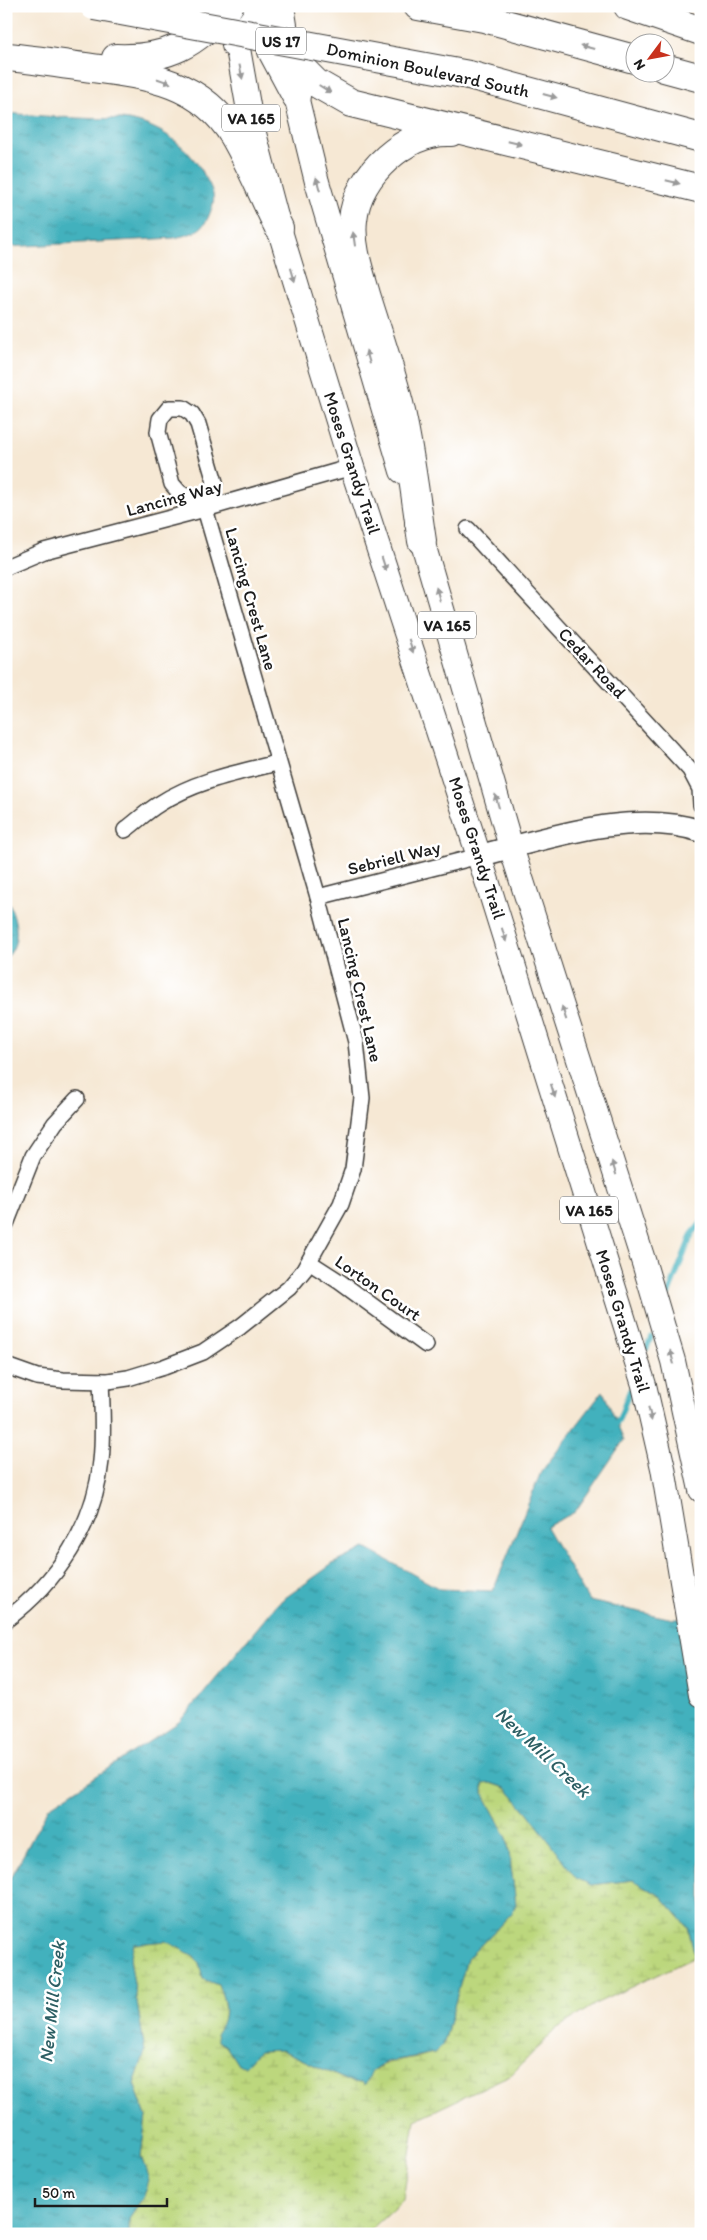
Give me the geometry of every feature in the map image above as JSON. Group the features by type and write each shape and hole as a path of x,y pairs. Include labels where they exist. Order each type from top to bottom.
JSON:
{"highway":[{"name":"Dominion Boulevard South","path":"94,6 469,75 701,138"},
{"path":"9,57 136,59 165,54 194,40 215,23 230,6"},
{"path":"418,6 484,18 624,57"},
{"path":"608,6 664,18"},
{"path":"628,6 701,31"},
{"path":"236,45 256,10"},
{"path":"256,10 290,56 316,84 351,103 701,189"},
{"path":"256,10 296,96"},
{"path":"9,57 146,75 168,82 197,97 214,110 233,136 278,228"},
{"path":"674,71 701,78"},
{"path":"422,541 399,404 357,262 352,234 353,219 357,198 366,182 377,168 398,149 425,135 441,132 468,132"}],"main road":[{"name":"Moses Grandy Trail","path":"230,6 251,122 278,228 352,467 480,856 644,1385 663,1468 701,1695"},
{"name":"VA 165","path":"282,6 290,56"},
{"name":"Moses Grandy Trail","path":"290,56 296,96 317,182 511,847 673,1361 701,1490"}],"street":[{"path":"169,408 183,408 192,414 198,424 214,482 205,509 179,492 172,484 158,432 160,419 169,408"},
{"name":"Lancing Way","path":"6,567 44,551 205,509 352,467"},
{"name":"Lancing Crest Lane","path":"6,1366 37,1377 101,1381 128,1378 203,1352 240,1327 289,1288 309,1262 341,1204 353,1168 362,1098 356,1042 318,897 205,509"},
{"name":"Cedar Road","path":"468,529 690,770 700,790 701,807 699,830 674,824 624,823 511,847 480,856"},
{"path":"126,830 158,804 192,786 278,763"},
{"name":"Sebriell Way","path":"318,897 480,856"},
{"path":"6,1224 34,1156 55,1123 77,1099"},
{"name":"Lorton Court","path":"309,1262 340,1282 426,1345"},
{"path":"6,1620 44,1588 79,1536 89,1515 101,1462 101,1381"}],"green space":[{"path":"491,1783 506,1788 591,1885 633,1880 661,1896 688,1927 695,1957 597,2003 556,2029 512,2074 415,2120 403,2200 366,2234 129,2234 129,2218 144,2196 148,2180 141,2156 146,2116 134,2084 145,2052 130,1959 134,1944 166,1941 194,1956 199,1963 203,1979 218,1985 221,1992 224,2013 218,2041 226,2046 238,2065 245,2066 259,2051 282,2050 346,2080 362,2082 383,2065 433,2052 443,2046 467,1959 512,1913 516,1904 507,1838 483,1793 483,1784"}],"water":[{"path":"6,113 69,118 120,119 145,124 157,129 188,152 207,180 214,200 207,219 195,232 174,238 6,247"},
{"path":"6,898 13,912 16,937 15,945 6,958"},
{"name":"New Mill Creek","path":"603,1391 624,1440 575,1512 546,1527 589,1601 673,1619 701,1618 701,1958 695,1957 688,1927 661,1896 633,1880 591,1885 576,1878 528,1813 506,1788 491,1783 483,1784 483,1793 507,1838 516,1904 512,1913 467,1959 443,2046 434,2053 386,2062 372,2071 365,2085 362,2082 346,2080 282,2050 259,2051 245,2066 238,2065 226,2046 218,2041 216,2034 223,2022 225,2010 221,1992 218,1985 203,1979 199,1963 194,1956 166,1941 134,1944 130,1959 145,2052 134,2084 146,2116 141,2156 149,2180 144,2196 129,2218 129,2234 6,2234 6,1887 49,1807 179,1722 278,1603 334,1563 365,1548 440,1589 493,1591 541,1472"}],"waterway":[{"path":"668,1295 692,1234 701,1223"},
{"path":"647,1348 651,1337"},
{"path":"611,1429 618,1422 630,1390"}]}
